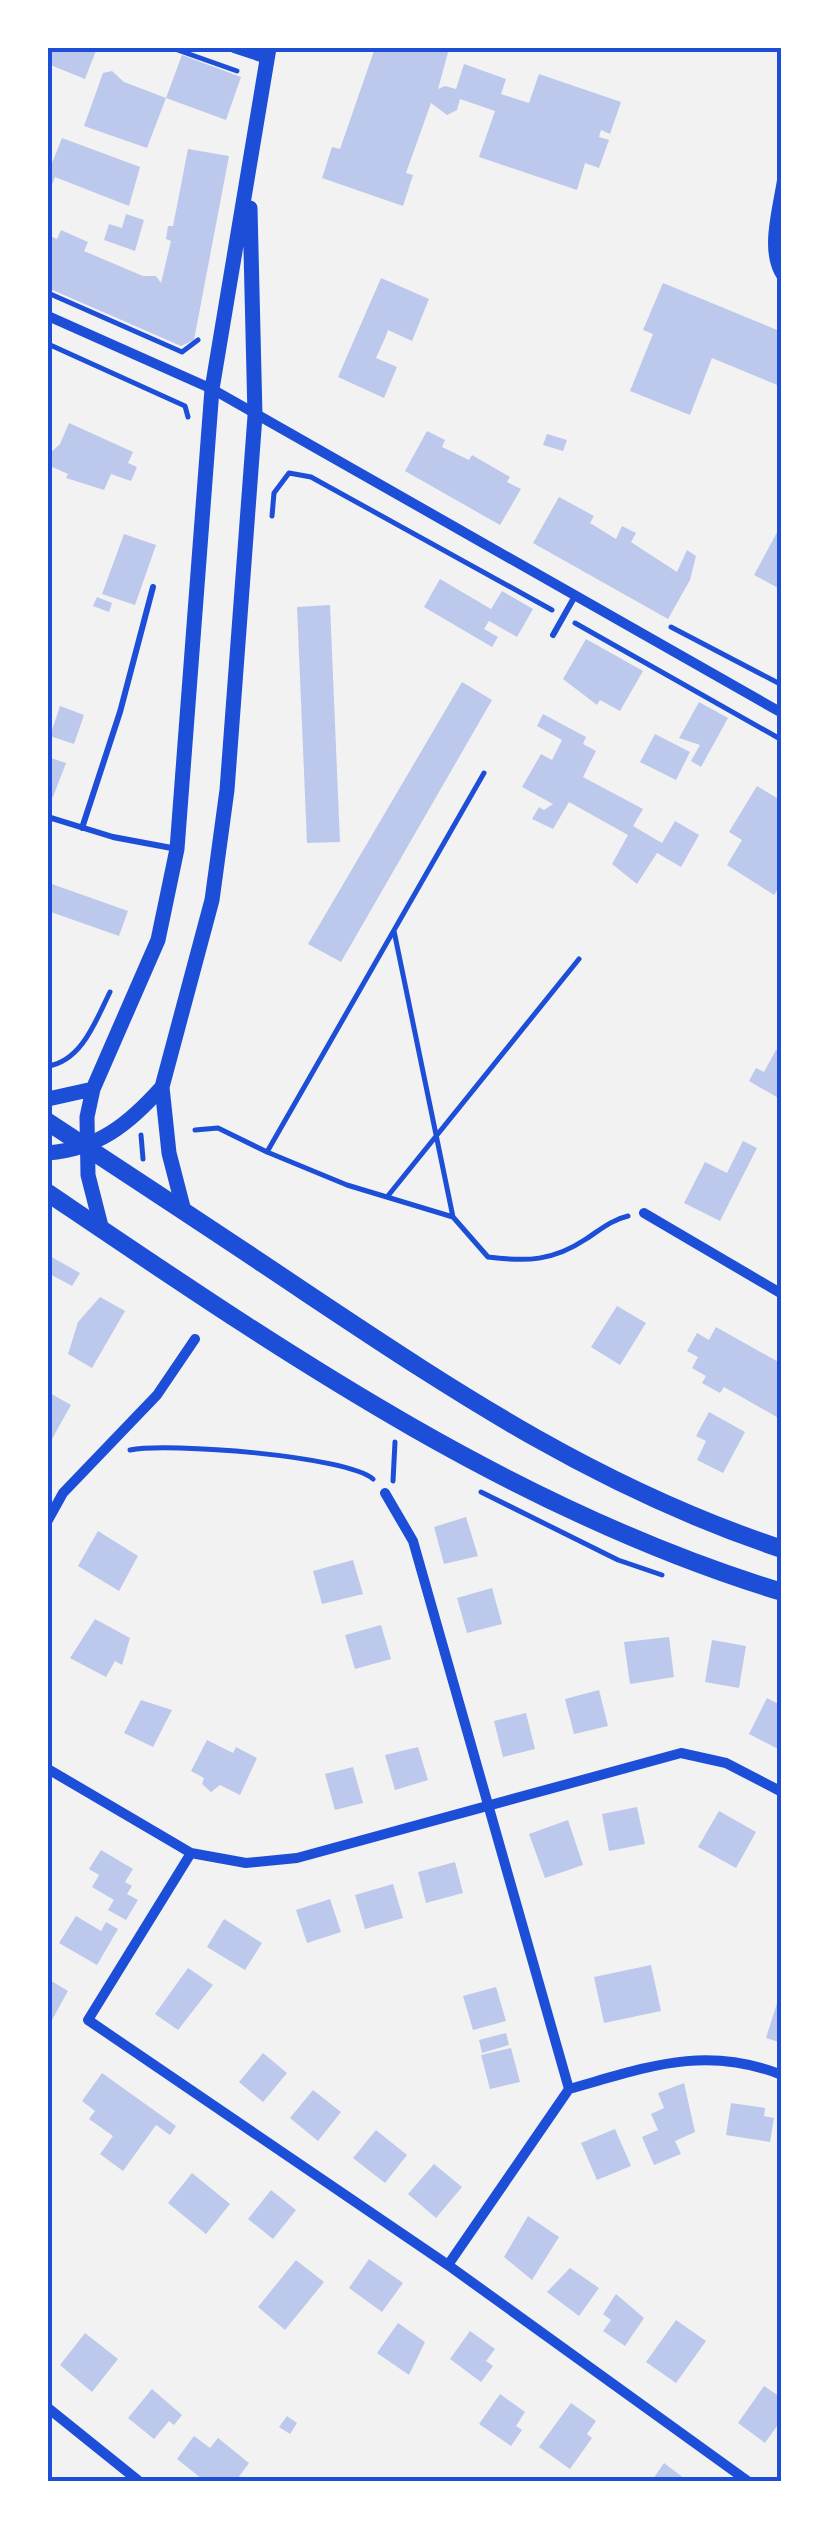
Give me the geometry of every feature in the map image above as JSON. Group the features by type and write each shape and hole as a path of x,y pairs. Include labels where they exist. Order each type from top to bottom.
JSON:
{"main road":[{"path":"48,1122 476,1405 558,1454 634,1493 782,1549"},
{"path":"48,1193 450,1451 621,1536 782,1592"}],"street":[{"path":"102,1230 88,1175 86,1148 93,1089 121,1033 158,940 177,849 186,786 212,390 268,53 234,48"},
{"path":"184,1211 166,1135 162,1087 212,900 225,808 255,416 248,174"},
{"path":"782,180 774,259 782,277"},
{"path":"48,316 212,390 782,713"},
{"path":"48,1153 86,1148 130,1120 162,1087"},
{"path":"48,1099 93,1089"},
{"path":"644,1212 782,1294"},
{"path":"48,1520 63,1493 158,1395 195,1339"},
{"path":"385,1493 413,1541 569,2089"},
{"path":"48,1769 190,1852 246,1863 298,1858 680,1753 726,1763 782,1792"},
{"path":"190,1852 88,2020 448,2265 749,2482"},
{"path":"448,2265 569,2089 677,2059 722,2058 782,2075"},
{"path":"48,2408 140,2482"}],"lane":[{"path":"82,828 139,650 153,587"},
{"path":"552,635 576,596"},
{"path":"48,817 177,849"}],"path":[{"path":"172,48 237,71"},
{"path":"48,293 166,345"},
{"path":"48,344 185,406 193,432"},
{"path":"272,516 274,493 280,480 289,473 311,477 782,740"},
{"path":"267,1152 484,774"},
{"path":"394,931 439,1134 453,1217 488,1257 521,1261 554,1258 615,1220 644,1212"},
{"path":"387,1198 579,960"},
{"path":"48,1066 69,1058 84,1042 119,977"},
{"path":"195,1130 218,1128 267,1152 387,1198 453,1217"},
{"path":"143,1137 143,1159"},
{"path":"393,1507 396,1440"},
{"path":"93,1460 136,1449 174,1448 334,1461 370,1475 385,1493"}],"building":[{"path":"48,48 97,48 85,79 48,64"},
{"path":"375,48 457,48 456,52 449,49 438,89 456,89 464,64 506,79 501,94 529,103 539,74 621,102 610,134 601,130 599,137 609,140 599,168 585,163 577,190 479,157 495,111 460,99 457,110 447,115 431,103 406,173 413,175 403,206 322,178 332,147 340,149"},
{"path":"182,55 241,77 226,120 166,98"},
{"path":"112,71 124,82 166,98 147,148 84,126 103,73"},
{"path":"62,138 140,167 129,206 55,177 48,195 48,173"},
{"path":"188,149 229,156 194,340 181,346 48,288 48,235 57,239 61,230 88,242 84,251 143,276 156,276 161,283 171,241 166,239 168,226 173,226"},
{"path":"126,214 144,220 135,251 104,240 109,224 122,228"},
{"path":"381,278 429,299 412,341 388,330 376,358 397,367 384,398 338,377"},
{"path":"663,283 782,332 782,387 712,358 690,415 630,391 653,334 643,330"},
{"path":"69,423 133,452 128,463 137,467 131,481 111,474 104,490 66,478 68,474 50,466 48,455 60,444"},
{"path":"427,431 445,440 442,447 469,460 472,455 510,477 507,482 521,489 500,525 405,471"},
{"path":"547,434 567,440 563,451 543,445"},
{"path":"559,497 594,516 590,523 616,539 622,526 636,533 631,542 677,572 687,550 696,556 690,580 668,619 533,543"},
{"path":"782,523 782,590 754,575"},
{"path":"124,534 156,545 135,605 102,594"},
{"path":"440,579 491,609 502,591 533,609 517,637 489,621 484,629 498,637 492,647 424,607"},
{"path":"97,597 112,603 109,612 93,606"},
{"path":"330,605 340,842 307,843 297,607"},
{"path":"586,639 643,671 620,711 600,700 597,705 563,679"},
{"path":"462,682 492,700 341,962 308,944"},
{"path":"699,702 728,718 701,767 691,761 700,745 679,738"},
{"path":"60,706 84,715 74,744 50,736"},
{"path":"543,714 586,737 583,744 596,751 583,777 643,809 633,826 662,843 675,821 699,835 681,867 657,853 637,884 612,864 628,835 569,802 553,829 532,819 539,807 544,810 553,804 522,787 541,754 552,760 562,740 537,726"},
{"path":"655,734 690,752 676,780 640,762"},
{"path":"48,757 66,763 53,797 48,795"},
{"path":"757,786 782,801 782,883 774,895 727,865 742,840 729,832"},
{"path":"49,883 128,911 119,936 48,911"},
{"path":"776,1050 782,1053 782,1100 749,1081 756,1068 764,1072"},
{"path":"743,1141 757,1148 720,1221 684,1203 705,1162 727,1173"},
{"path":"48,1255 80,1273 72,1286 48,1273"},
{"path":"100,1297 125,1311 92,1368 68,1354 78,1322"},
{"path":"617,1306 646,1323 620,1365 591,1347"},
{"path":"716,1327 782,1364 782,1420 724,1387 720,1393 702,1383 706,1376 692,1368 698,1357 687,1351 697,1333 709,1340"},
{"path":"48,1392 71,1405 48,1446"},
{"path":"709,1412 745,1432 723,1473 697,1460 706,1441 696,1436"},
{"path":"466,1517 478,1556 444,1564 434,1527"},
{"path":"98,1531 138,1556 119,1591 78,1566"},
{"path":"353,1560 363,1594 322,1604 313,1571"},
{"path":"492,1588 502,1624 467,1633 457,1598"},
{"path":"95,1619 130,1638 122,1665 115,1661 106,1677 70,1658"},
{"path":"381,1625 391,1659 355,1669 345,1635"},
{"path":"669,1637 674,1677 630,1684 624,1642"},
{"path":"712,1640 746,1646 739,1688 705,1682"},
{"path":"599,1690 608,1726 574,1734 565,1699"},
{"path":"767,1698 782,1706 782,1751 749,1734"},
{"path":"141,1700 172,1710 153,1747 124,1733"},
{"path":"526,1713 535,1749 503,1757 494,1721"},
{"path":"207,1740 233,1753 236,1747 257,1758 240,1795 220,1785 211,1792 202,1784 204,1778 191,1771"},
{"path":"418,1747 428,1780 395,1790 385,1755"},
{"path":"353,1767 363,1803 335,1810 325,1774"},
{"path":"637,1807 645,1844 609,1851 602,1814"},
{"path":"719,1811 756,1832 736,1868 698,1847"},
{"path":"568,1820 583,1865 545,1878 529,1834"},
{"path":"101,1850 133,1869 125,1882 132,1886 127,1894 138,1900 126,1920 108,1910 114,1900 92,1887 99,1875 89,1869"},
{"path":"455,1862 463,1893 426,1903 418,1872"},
{"path":"393,1884 403,1918 365,1929 355,1895"},
{"path":"330,1899 341,1932 307,1943 296,1910"},
{"path":"76,1916 101,1931 106,1922 118,1929 97,1965 59,1943"},
{"path":"224,1919 262,1943 245,1970 207,1947"},
{"path":"651,1965 661,2011 604,2023 594,1977"},
{"path":"188,1968 213,1985 178,2030 155,2014"},
{"path":"48,1979 68,1991 48,2027"},
{"path":"496,1987 506,2021 473,2030 463,1996"},
{"path":"778,2000 782,2001 782,2043 766,2038"},
{"path":"506,2033 509,2045 482,2053 479,2040"},
{"path":"511,2048 520,2082 490,2089 481,2055"},
{"path":"263,2053 287,2073 263,2102 239,2082"},
{"path":"102,2073 176,2126 170,2135 156,2125 123,2171 100,2154 113,2136 89,2119 95,2111 82,2101"},
{"path":"684,2083 695,2132 675,2141 681,2154 654,2165 642,2137 658,2130 651,2114 664,2108 658,2093"},
{"path":"313,2090 341,2112 318,2141 290,2118"},
{"path":"731,2103 765,2108 764,2116 774,2118 770,2142 726,2135"},
{"path":"615,2129 631,2166 597,2180 581,2143"},
{"path":"376,2130 407,2155 385,2183 353,2158"},
{"path":"434,2164 462,2187 436,2218 408,2194"},
{"path":"192,2173 230,2204 206,2234 168,2203"},
{"path":"271,2190 296,2210 273,2239 248,2219"},
{"path":"528,2216 559,2237 532,2280 504,2257"},
{"path":"369,2259 403,2283 382,2312 349,2288"},
{"path":"296,2260 324,2282 285,2330 258,2307"},
{"path":"570,2268 599,2288 579,2316 547,2292"},
{"path":"616,2294 644,2318 625,2346 603,2331 611,2320 603,2314"},
{"path":"676,2320 706,2341 676,2383 646,2362"},
{"path":"398,2323 425,2342 409,2375 377,2353"},
{"path":"470,2331 495,2349 486,2361 493,2366 481,2382 450,2359"},
{"path":"85,2333 118,2359 92,2392 60,2365"},
{"path":"764,2386 782,2398 778,2411 782,2419 765,2443 738,2423"},
{"path":"152,2389 182,2415 174,2425 169,2421 154,2439 128,2418"},
{"path":"500,2394 525,2412 516,2426 522,2430 511,2446 479,2424"},
{"path":"571,2403 596,2421 587,2434 592,2438 570,2469 539,2447"},
{"path":"287,2416 297,2423 290,2434 279,2427"},
{"path":"194,2436 210,2448 218,2438 249,2463 235,2482 206,2482 177,2459"},
{"path":"664,2463 689,2482 651,2482"}]}
